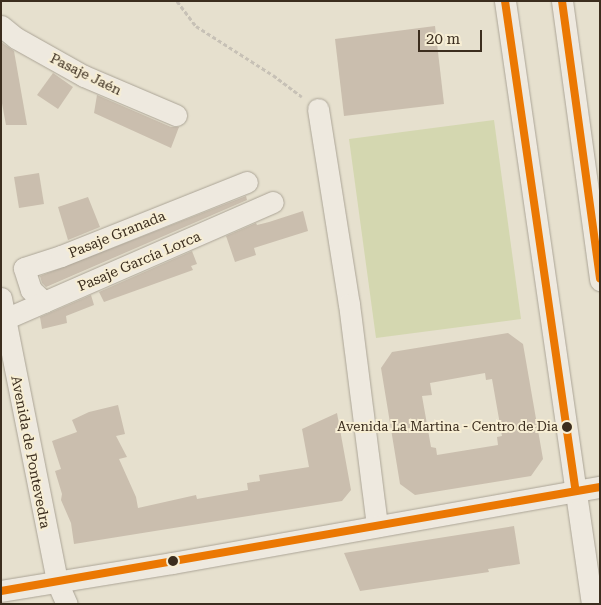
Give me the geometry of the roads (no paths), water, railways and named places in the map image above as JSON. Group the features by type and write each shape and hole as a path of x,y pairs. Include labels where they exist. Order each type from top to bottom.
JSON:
{"street":[{"path":"504,1 592,604"},
{"path":"562,1 592,163 600,280"},
{"name":"Pasaje Jaén","path":"1,26 16,38 84,76 176,115"},
{"path":"318,109 349,304 377,526"},
{"name":"Pasaje Granada","path":"44,302 31,290 24,268 61,256 247,182"},
{"name":"Pasaje García Lorca","path":"5,319 273,202"},
{"name":"Avenida de Pontevedra","path":"1,298 57,582 67,604"},
{"path":"1,591 600,487"}],"place":[{"name":"Avenida La Martina - Centro de Dia","path":"567,427"}]}
